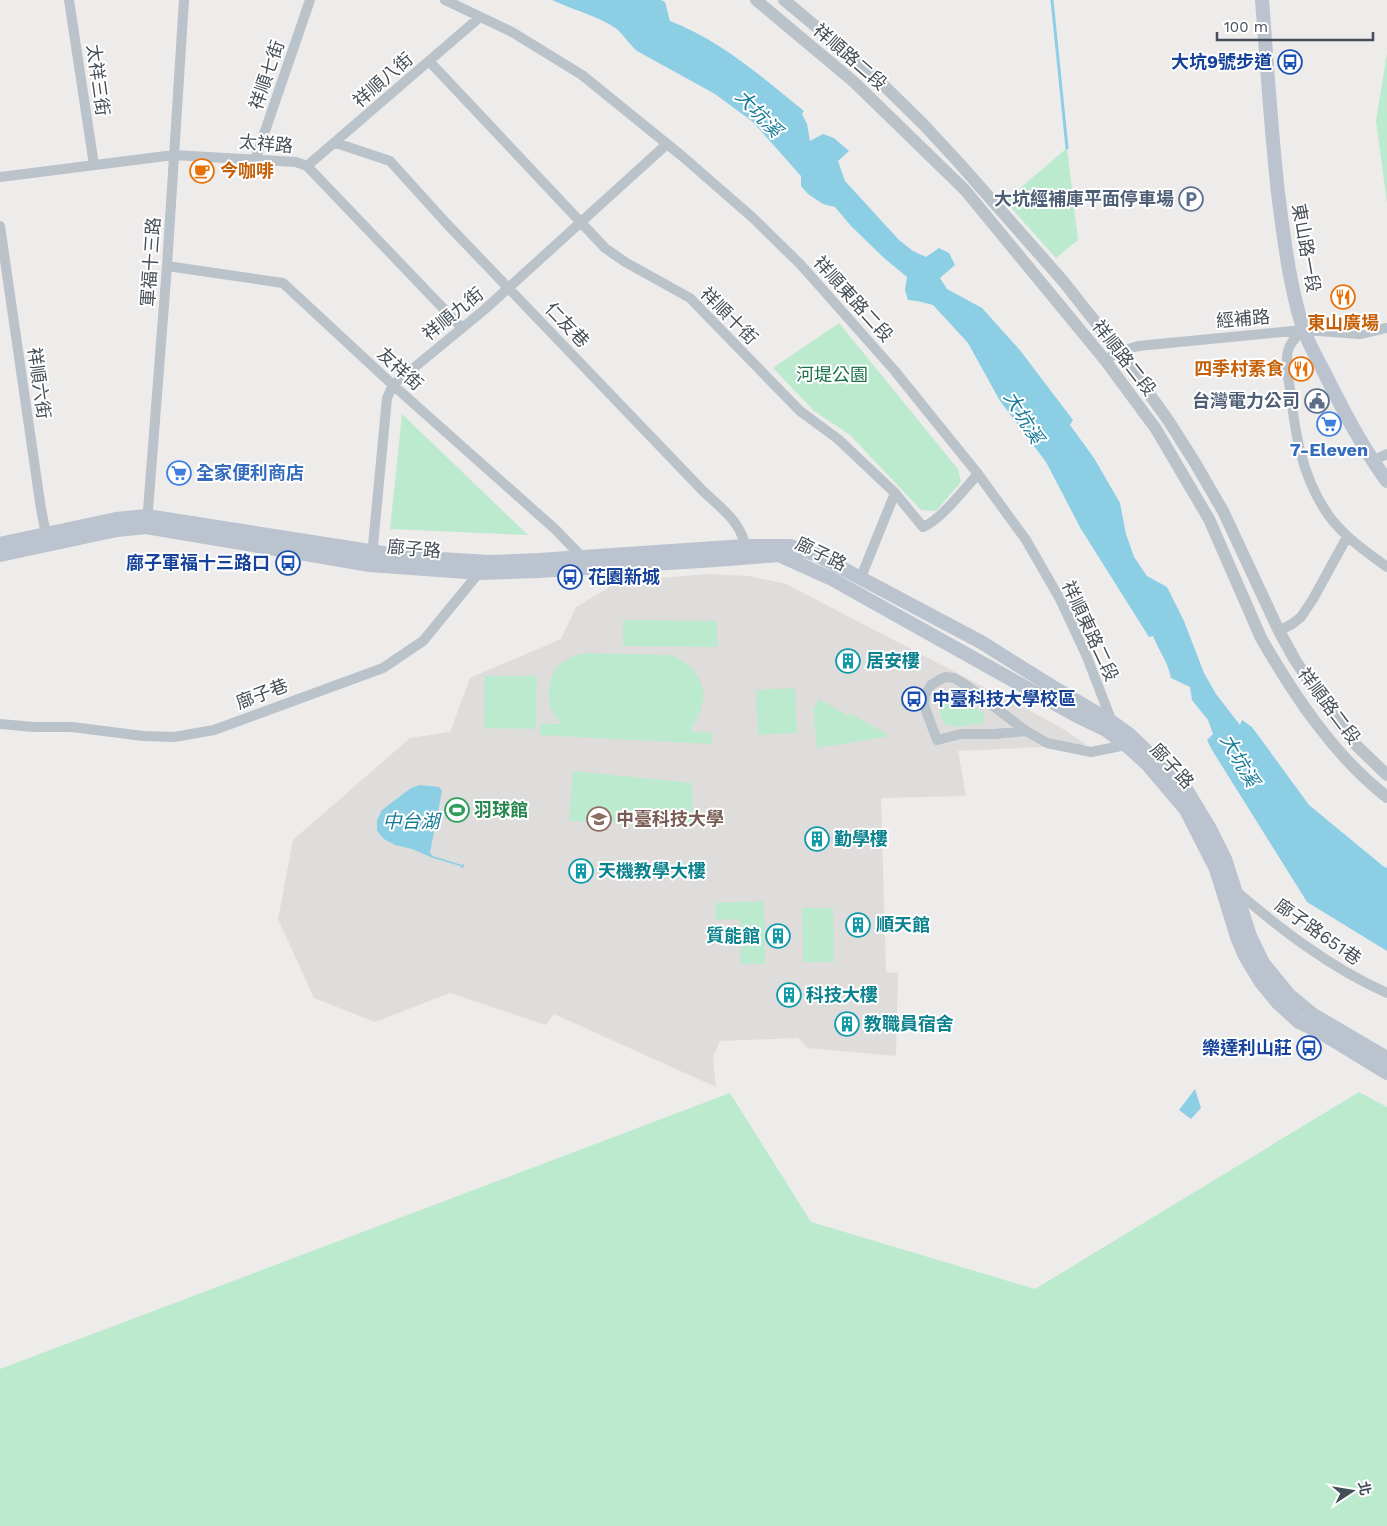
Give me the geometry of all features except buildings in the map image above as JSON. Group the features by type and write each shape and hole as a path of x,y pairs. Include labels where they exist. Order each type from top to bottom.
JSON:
{"main road":[{"name":"東山路一段","path":"1262,0 1273,147 1283,237 1303,330 1354,432 1387,481"},
{"name":"廍子路","path":"0,544 117,530 147,522 371,559 480,573 538,572 790,546 817,555 981,642 1048,684 1128,740 1186,789 1225,859 1250,936 1263,963 1289,995 1312,1014 1387,1058"},
{"name":"廍子路","path":"0,555 47,539"},
{"name":"廍子路","path":"371,559 408,557 488,562 746,552 779,555 830,578 1074,715 1109,726"},
{"name":"廍子路","path":"1128,740 1186,810 1216,869 1237,937 1245,956 1260,981 1278,1003 1299,1022 1320,1032 1387,1074"}],"street":[{"name":"太祥三街","path":"70,0 94,165"},
{"name":"軍福十三路","path":"147,522 167,266 184,0"},
{"name":"祥順七街","path":"255,160 310,0"},
{"name":"祥順東路二段","path":"445,0 512,32 582,75 667,144 752,217 801,265 894,370 978,474 1026,540 1060,599 1087,657 1109,726"},
{"name":"祥順路二段","path":"756,0 854,82 965,190 1105,360 1156,428 1209,519 1261,638 1272,656 1314,719 1335,745 1387,797"},
{"name":"祥順路二段","path":"784,0 868,70 924,125 1063,282 1119,352 1168,420 1223,511 1279,631 1295,660 1324,703 1356,745 1387,775"},
{"name":"祥順八街","path":"307,166 480,17"},
{"name":"祥順十街","path":"429,61 582,221 605,248 625,262 690,298 800,411 838,439 895,493 924,527 940,516 978,474"},
{"name":"仁友巷","path":"336,143 390,161 446,224 734,521 741,530 746,552"},
{"name":"祥順九街","path":"393,385 509,288 667,144"},
{"name":"太祥路","path":"0,177 174,155 296,162 307,166 462,328"},
{"name":"祥順六街","path":"0,226 40,509 47,539"},
{"name":"友祥街","path":"167,266 283,283 393,385 556,530 582,557"},
{"name":"經補路","path":"1105,360 1119,352 1138,346 1303,330 1360,334 1387,328"},
{"path":"1303,330 1292,341 1287,351 1295,436 1308,478 1325,511 1347,537 1387,567"},
{"path":"371,559 387,398 393,385"},
{"path":"1372,461 1387,454"},
{"path":"860,577 895,493"},
{"path":"1279,631 1301,617 1347,537"},
{"name":"廍子巷","path":"0,724 34,727 72,727 143,736 174,737 214,730 383,668 400,658 423,641 488,562"},
{"path":"1026,731 995,734 961,734 937,740 924,705 925,695 931,685 936,682 946,677 954,678 1026,731 1046,743 1091,752 1128,740"},
{"name":"廍子路651巷","path":"1236,891 1306,947 1362,982 1387,992"}],"shaded area":[{"name":"中臺科技大學","path":"708,574 749,576 786,584 1057,725 1087,745 958,751 966,796 881,798 886,972 898,973 896,1056 808,1048 798,1038 720,1041 713,1057 716,1087 554,1014 546,1025 450,993 375,1022 314,998 278,919 293,840 410,738 450,732 470,678 561,639 576,607 608,588 610,582"}],"green space":[{"path":"1387,53 1387,203 1376,121"},
{"path":"1067,148 1078,240 1056,258 1005,201"},
{"name":"河堤公園","path":"839,323 958,469 961,482 936,511 921,510 850,435 814,411 773,368"},
{"path":"402,414 528,535 390,529"},
{"path":"623,620 717,621 717,647 623,646"},
{"path":"586,653 671,655 685,663 697,674 703,689 700,713 690,731 713,733 712,744 540,735 540,724 561,724 553,713 549,701 550,683 555,670 571,657"},
{"path":"485,676 537,676 536,729 484,728"},
{"path":"795,688 797,733 758,735 756,690"},
{"path":"956,694 985,714 982,724 960,727 946,725 941,717 940,709"},
{"path":"819,699 848,716 850,713 890,736 817,748 813,710"},
{"path":"573,771 692,783 693,827 569,821"},
{"path":"764,901 765,964 741,964 740,919 716,920 715,903"},
{"path":"802,908 833,908 834,962 803,962"},
{"path":"1359,1092 1387,1107 1387,1526 0,1526 0,1369 730,1093 811,1222 1035,1289"}],"water":[{"name":"大坑溪","path":"552,0 661,0 665,2 670,21 706,38 740,60 804,111 802,114 807,124 810,141 823,134 834,138 849,151 838,161 845,181 899,240 913,251 926,257 939,248 949,253 955,265 940,278 947,289 982,308 1019,349 1073,420 1070,425 1094,458 1120,503 1126,534 1134,557 1147,576 1167,587 1184,621 1204,673 1216,694 1240,725 1242,720 1252,727 1309,805 1387,868 1387,951 1307,902 1212,750 1207,740 1213,734 1208,720 1192,700 1190,687 1171,678 1166,662 1153,636 1149,637 1081,529 1046,462 1000,401 968,343 933,305 908,300 905,290 907,277 851,226 835,207 823,204 808,194 801,186 801,176 753,122 715,94 637,51 611,25"},
{"name":"中台湖","path":"420,785 439,787 442,791 430,853 433,856 464,864 463,869 460,866 412,849 395,845 384,839 377,831 377,820 382,810 411,788"},
{"path":"1195,1089 1201,1108 1191,1119 1179,1110"}],"waterway":[{"path":"1052,0 1067,148"}],"place":[{"name":"大坑9號步道","path":"1290,62"},
{"name":"今咖啡","path":"202,171"},
{"name":"大坑經補庫平面停車場","path":"1191,199"},
{"name":"東山廣場","path":"1343,297"},
{"name":"四季村素食","path":"1301,369"},
{"name":"台灣電力公司","path":"1317,401"},
{"name":"7-Eleven","path":"1329,424"},
{"name":"全家便利商店","path":"179,473"},
{"name":"廍子軍福十三路口","path":"288,563"},
{"name":"花園新城","path":"570,577"},
{"name":"居安樓","path":"848,661"},
{"name":"中臺科技大學校區","path":"914,699"},
{"name":"羽球館","path":"457,810"},
{"name":"中臺科技大學","path":"599,819"},
{"name":"勤學樓","path":"817,839"},
{"name":"天機教學大樓","path":"581,871"},
{"name":"順天館","path":"858,925"},
{"name":"質能館","path":"778,936"},
{"name":"科技大樓","path":"789,995"},
{"name":"教職員宿舍","path":"847,1024"},
{"name":"樂達利山莊","path":"1309,1048"}]}
